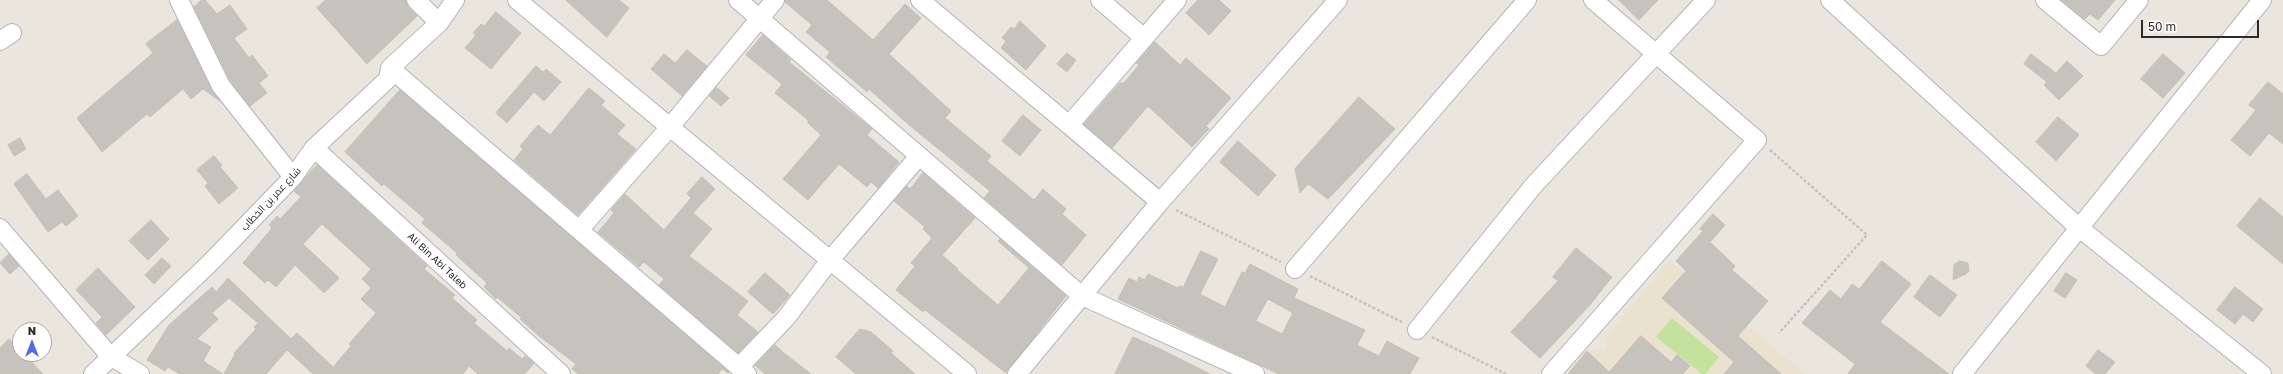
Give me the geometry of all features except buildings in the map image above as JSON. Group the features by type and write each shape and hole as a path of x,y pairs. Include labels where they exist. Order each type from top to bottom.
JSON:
{"street":[{"path":"178,0 221,86 293,177"},
{"path":"416,0 439,23"},
{"name":"شارع عمر بن الخطاب","path":"93,374 110,356 210,263 293,177 314,148 388,79 390,68 439,23 455,0"},
{"path":"517,0 967,374"},
{"path":"738,0 1082,296 1255,374"},
{"path":"580,230 670,127 775,0"},
{"path":"920,0 1160,202"},
{"path":"1100,0 1144,38"},
{"path":"1070,125 1177,0"},
{"path":"1017,374 1160,202 1338,0"},
{"path":"1295,269 1526,0"},
{"path":"1551,374 1757,140 1593,0"},
{"path":"1417,330 1534,185 1655,53 1706,0"},
{"path":"1830,0 2078,227 2262,374"},
{"path":"2045,0 2101,46 2139,0"},
{"path":"1962,374 2078,227 2262,0"},
{"path":"390,68 743,370 786,318 830,260 919,156"},
{"name":"Ali Bin Abi Taleb","path":"314,148 549,370"},
{"path":"0,228 110,356 140,374"}],"path":[{"path":"1757,140 1867,235 1778,333"}],"shaded area":[{"path":"1669,260 1805,374 1572,374 1593,349 1605,351 1606,338"}],"green space":[{"path":"1672,318 1719,357 1705,374 1702,374 1656,337"}]}
